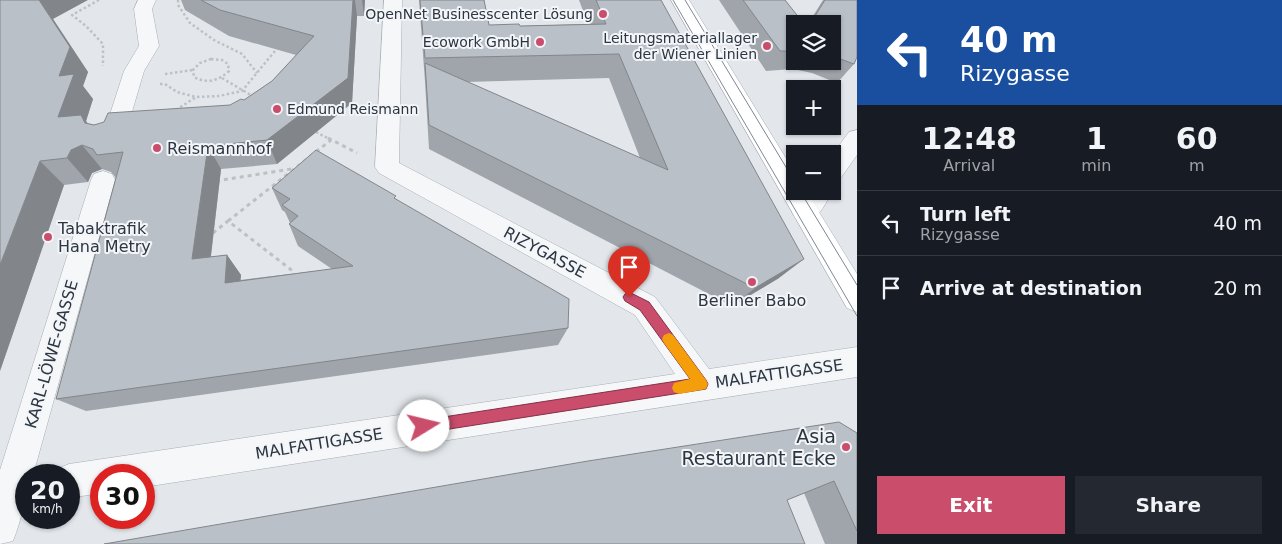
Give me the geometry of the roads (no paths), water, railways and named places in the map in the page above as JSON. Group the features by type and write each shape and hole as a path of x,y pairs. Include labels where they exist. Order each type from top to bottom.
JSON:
{"street":[{"path":"113,139 134,71 149,46 143,9 147,0"},
{"name":"RIZYGASSE","path":"393,0 387,168 644,306 701,384"},
{"path":"680,0 857,299"},
{"path":"841,160 857,138"},
{"name":"KARL-LÖWE-GASSE","path":"0,528 103,180"},
{"path":"805,212 814,200"},
{"name":"MALFATTIGASSE","path":"155,468 857,362"}],"tram line":[{"path":"673,0 857,316"},
{"path":"685,0 786,167"},
{"path":"805,200 857,285"}],"place":[{"name":"OpenNet Businesscenter Lösung","path":"603,14"},
{"name":"Ecowork GmbH","path":"540,42"},
{"name":"Leitungsmateriallager der Wiener Linien","path":"767,46"},
{"name":"Edmund Reismann","path":"277,109"},
{"name":"Reismannhof","path":"157,148"},
{"name":"Tabaktrafik Hana Metry","path":"48,237"},
{"name":"Berliner Babo","path":"752,282"},
{"name":"Asia Restaurant Ecke","path":"846,447"}]}
